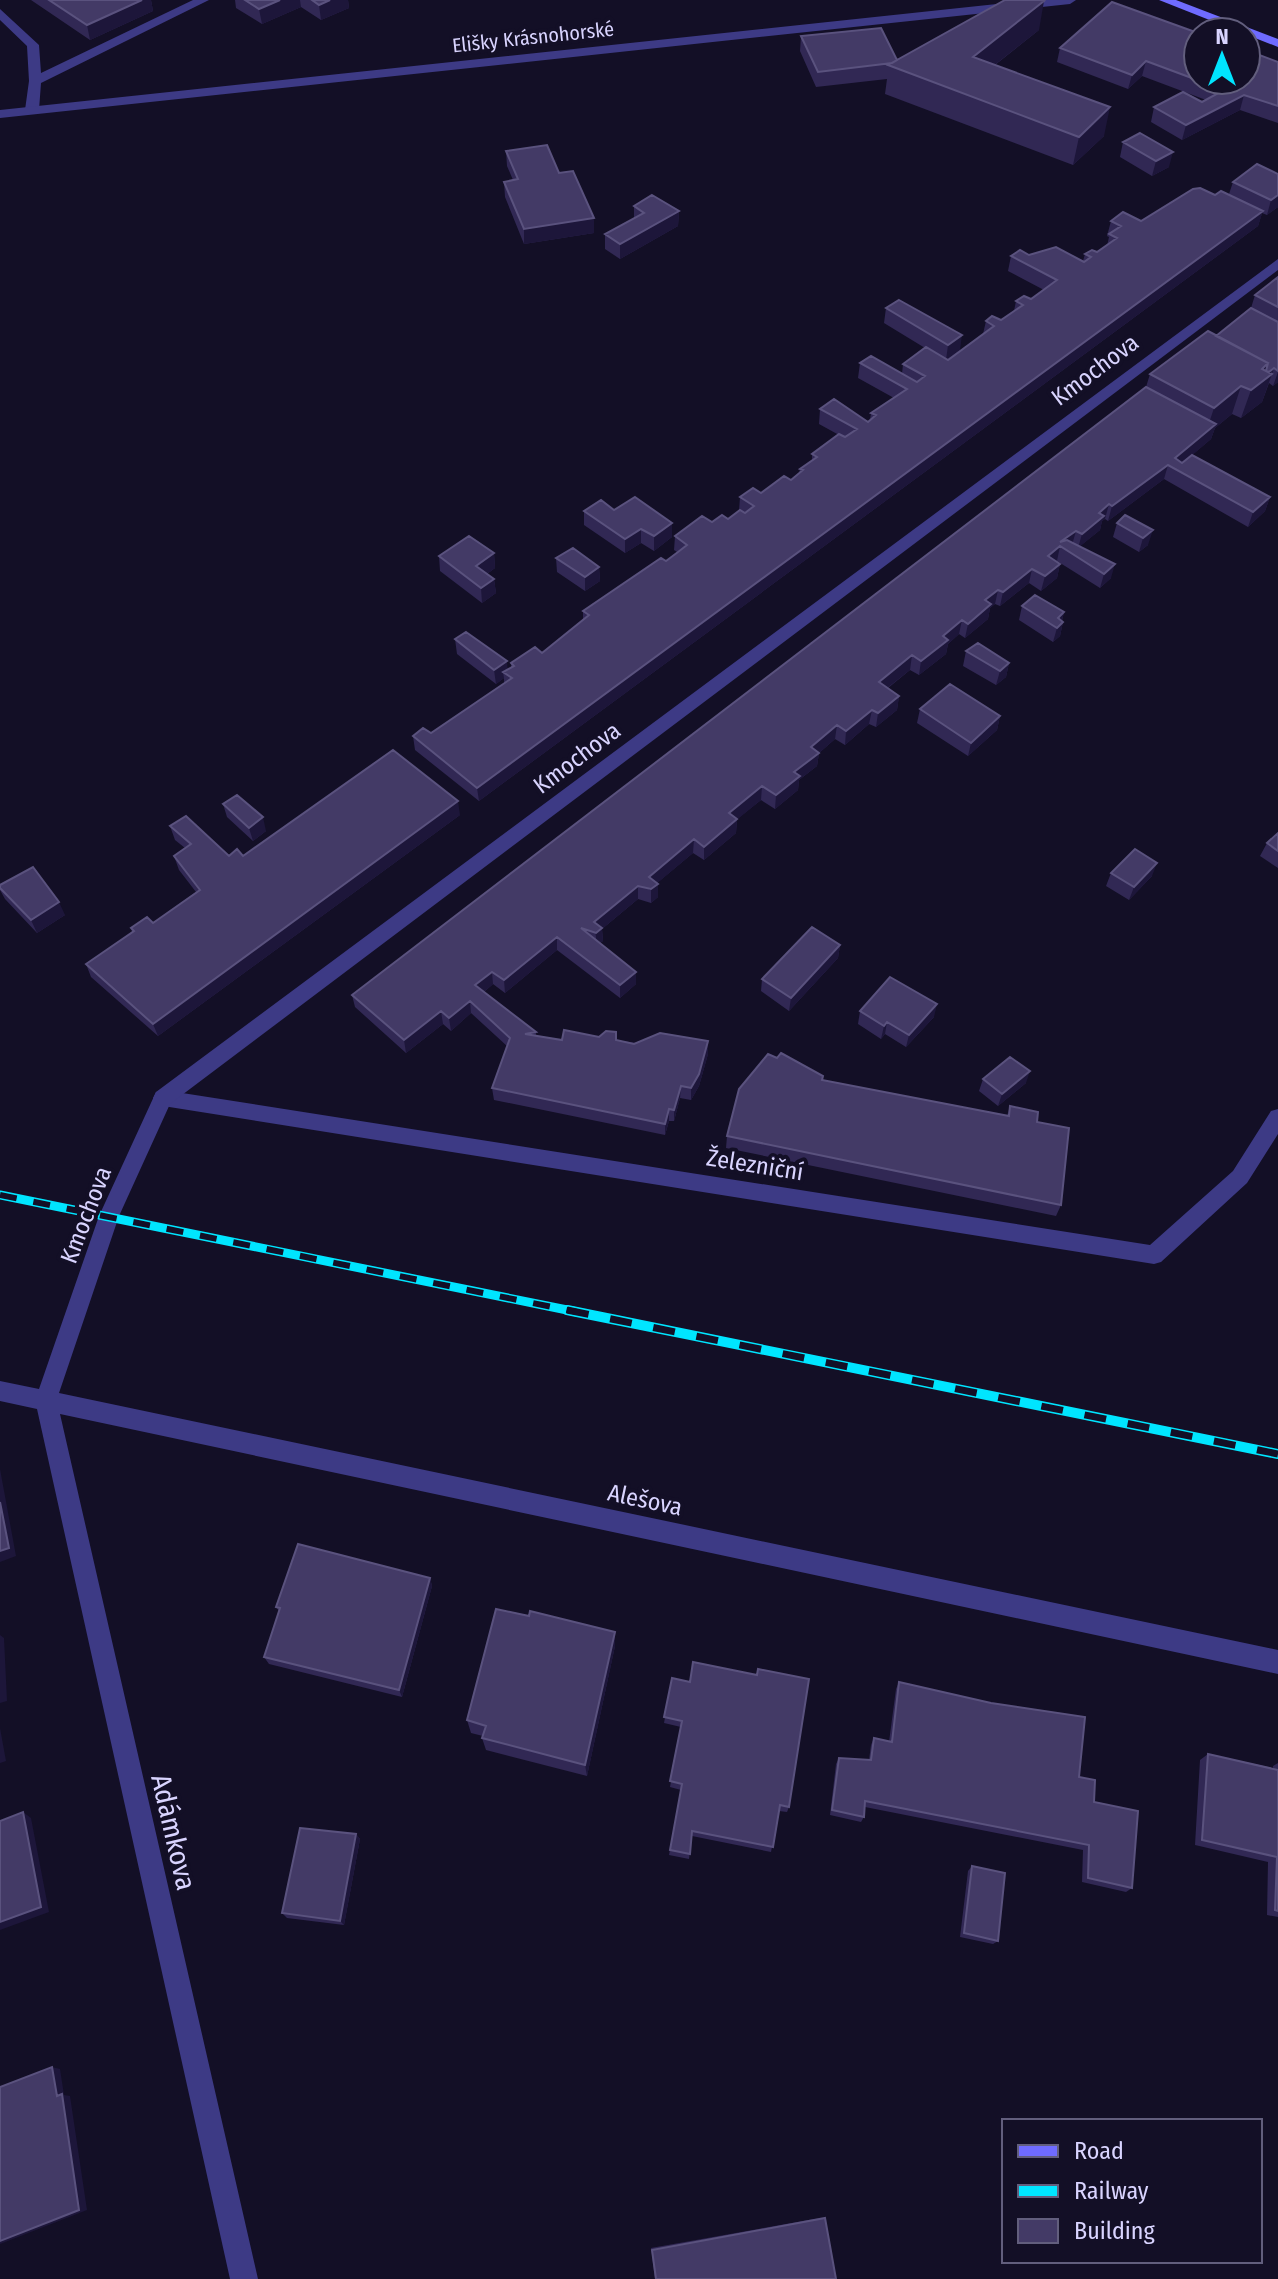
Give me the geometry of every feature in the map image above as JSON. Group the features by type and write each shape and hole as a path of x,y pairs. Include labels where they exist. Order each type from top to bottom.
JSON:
{"street":[{"name":"Elišky Krásnohorské","path":"0,114 1070,0"},
{"path":"1165,0 1278,43"},
{"path":"35,81 192,2"},
{"path":"0,13 33,45 35,81 32,110"},
{"name":"Kmochova","path":"46,1399 109,1216 163,1098 1278,263"},
{"name":"Železniční","path":"163,1098 1154,1255 1240,1177 1278,1117"},
{"name":"Alešova","path":"0,1391 1278,1662"},
{"name":"Adámkova","path":"46,1399 244,2279"}],"building":[{"path":"49,0 142,0 87,25"},
{"path":"245,0 280,0 259,9"},
{"path":"312,0 330,0 319,5"},
{"path":"1005,0 1044,1 973,57 1110,107 1079,137 888,65"},
{"path":"1112,2 1182,27 1182,74 1146,61 1132,75 1060,48"},
{"path":"881,28 897,60 818,72 801,36"},
{"path":"1262,56 1278,62 1278,106 1247,96 1262,96"},
{"path":"1182,93 1182,96 1191,96 1202,102 1213,96 1242,96 1186,125 1154,107"},
{"path":"1140,133 1173,152 1156,161 1123,142"},
{"path":"547,145 559,173 573,171 594,218 524,229 504,182 518,179 506,151"},
{"path":"1257,164 1278,174 1278,195 1271,200 1233,182"},
{"path":"1200,188 1215,195 1221,191 1263,211 477,788 413,736 423,728 431,733 512,678 503,672 514,666 511,663 535,647 542,653 589,615 583,611 661,558 666,561 678,552 687,545 675,536 702,516 712,522 722,515 728,519 740,510 745,513 754,506 740,497 753,488 761,493 784,476 791,480 817,457 812,454 839,434 845,437 857,429 820,409 834,399 868,422 876,415 871,413 907,389 860,363 871,356 917,382 925,376 903,364 926,347 948,360 994,326 986,321 992,316 1001,320 1023,305 1016,301 1024,296 1031,299 1057,280 1011,256 1020,250 1029,255 1056,247 1084,262 1091,257 1085,254 1092,250 1097,252 1117,238 1109,234 1121,226 1111,221 1123,212 1141,221 1193,189"},
{"path":"652,195 679,211 620,244 605,234 644,213 634,206"},
{"path":"1278,277 1278,307 1255,295"},
{"path":"899,300 962,335 948,345 886,308"},
{"path":"1251,308 1278,322 1278,371 1274,368 1266,371 1268,363 1216,336"},
{"path":"1208,331 1268,363 1262,369 1272,374 1251,390 1241,386 1214,408 1150,374"},
{"path":"1146,387 1216,424 1175,458 1182,463 1192,455 1270,497 1253,512 1168,465 1112,506 1109,504 1099,513 1104,516 1082,534 1076,531 1060,542 1067,540 1115,564 1104,574 1060,546 1048,556 1060,564 1045,576 1032,569 1003,592 998,590 985,600 991,604 968,624 962,620 943,636 948,640 921,661 912,655 879,682 899,696 878,713 872,710 846,731 837,725 811,747 819,753 794,772 800,776 776,795 762,786 729,813 737,819 704,847 694,839 649,877 658,884 651,889 638,886 594,922 602,928 596,933 581,928 636,972 620,985 557,937 504,980 492,972 475,985 536,1032 525,1034 562,1040 564,1030 599,1037 606,1031 616,1032 616,1040 634,1044 660,1033 708,1041 699,1074 691,1088 681,1086 674,1110 669,1109 665,1124 492,1088 510,1038 470,1001 449,1018 441,1011 404,1040 352,995"},
{"path":"635,497 672,523 654,536 641,529 625,539 584,511 601,500 614,510"},
{"path":"1125,515 1153,530 1143,538 1117,523"},
{"path":"469,536 494,553 476,566 494,579 481,588 439,556"},
{"path":"573,548 599,567 585,577 556,558"},
{"path":"1035,595 1064,612 1058,618 1063,622 1057,628 1022,606"},
{"path":"466,632 507,661 494,670 455,639"},
{"path":"978,643 1009,663 1000,671 966,651"},
{"path":"950,684 1000,716 971,743 920,709"},
{"path":"393,750 458,801 153,1024 86,964 134,931 131,928 147,917 153,923 200,890 174,856 191,844 170,826 186,816 229,856 237,849 243,856"},
{"path":"237,795 263,817 249,828 223,804"},
{"path":"1278,833 1278,851 1267,843"},
{"path":"1135,849 1157,863 1134,887 1111,873"},
{"path":"33,867 59,902 31,920 0,885"},
{"path":"812,927 840,945 791,998 762,979"},
{"path":"890,977 937,1004 909,1035 887,1022 884,1026 860,1011"},
{"path":"781,1053 823,1076 822,1080 1009,1116 1010,1106 1038,1112 1037,1122 1069,1128 1061,1205 727,1136 739,1089 768,1054 777,1058"},
{"path":"1010,1057 1030,1071 1002,1094 983,1079"},
{"path":"0,1502 9,1548 0,1551"},
{"path":"298,1544 430,1578 399,1690 264,1657 280,1608 276,1607"},
{"path":"496,1609 529,1616 530,1611 615,1632 585,1765 482,1738 486,1726 467,1720"},
{"path":"693,1662 757,1675 758,1669 809,1679 789,1807 780,1805 773,1847 692,1831 690,1854 670,1850 682,1784 670,1781 682,1721 664,1717 672,1678 690,1682"},
{"path":"899,1682 991,1703 1085,1717 1079,1777 1095,1780 1094,1802 1138,1811 1132,1888 1088,1878 1089,1845 865,1801 864,1817 832,1810 839,1758 871,1760 874,1738 892,1742"},
{"path":"1208,1754 1278,1770 1278,1911 1275,1910 1277,1857 1202,1840"},
{"path":"23,1812 41,1907 0,1922 0,1821"},
{"path":"300,1828 356,1834 340,1921 282,1913"},
{"path":"972,1866 1005,1873 998,1941 964,1933"},
{"path":"52,2067 57,2096 62,2094 79,2210 0,2241 0,2087"},
{"path":"825,2218 836,2279 656,2279 652,2250"}],"railway":[{"path":"0,1195 577,1312"},
{"path":"567,1310 1278,1454"}]}
